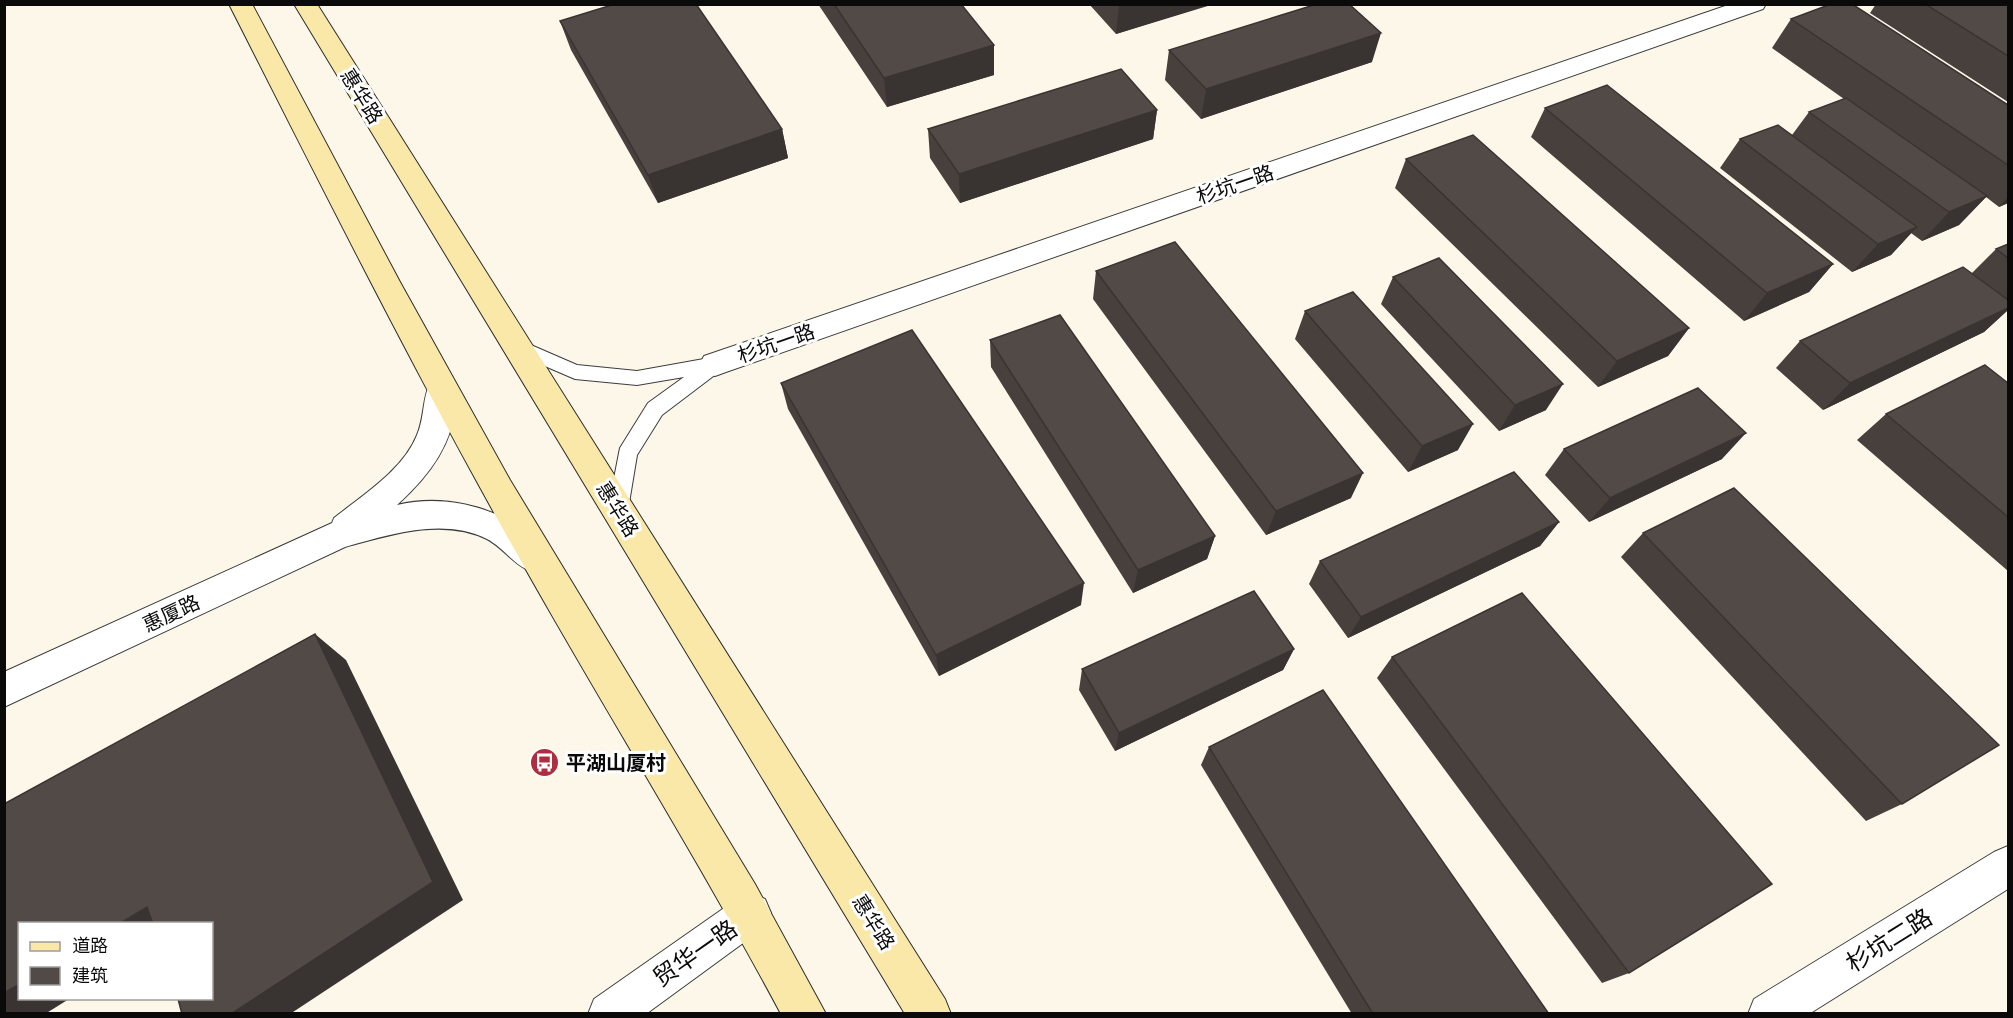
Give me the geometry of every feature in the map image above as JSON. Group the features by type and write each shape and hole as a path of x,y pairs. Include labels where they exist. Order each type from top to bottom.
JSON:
{"main road":[{"path":"240,4 442,389 538,559 751,913 805,1014"},
{"name":"惠华路","path":"305,4 323,18 517,346 930,1014"}],"street":[{"name":"杉坑一路","path":"715,364 1755,4"},
{"path":"338,535 390,491 422,457 438,422 442,389"},
{"path":"338,535 402,518 450,515 497,528 538,559"},
{"name":"惠厦路","path":"4,690 338,535"},
{"name":"杉坑二路","path":"1769,1014 2008,866"},
{"name":"贸华一路","path":"609,1014 751,913"}],"lane":[{"path":"517,346 575,372 637,378 715,364"},
{"path":"618,509 627,454 655,409 715,364"}],"building":[{"path":"615,4 696,4 782,129 648,175 560,21"},
{"path":"834,4 961,4 994,45 884,78"},
{"path":"1317,4 1349,4 1381,33 1206,89 1169,50"},
{"path":"1831,4 1852,4 2008,105 2008,165 1791,19"},
{"path":"1925,4 2008,5 2008,56"},
{"path":"1121,69 1157,110 959,174 928,129"},
{"path":"1607,85 1833,264 1767,293 1545,108"},
{"path":"1846,98 1987,196 1949,212 1809,112"},
{"path":"1778,125 1917,227 1878,244 1740,139"},
{"path":"1473,135 1689,328 1617,361 1406,159"},
{"path":"1175,242 1363,473 1276,511 1096,271"},
{"path":"2008,244 2008,258 1996,249"},
{"path":"1439,258 1563,384 1515,405 1393,277"},
{"path":"1963,267 2008,300 2008,308 1850,383 1800,341"},
{"path":"1353,292 1473,424 1422,446 1305,311"},
{"path":"1060,315 1215,536 1138,570 990,340"},
{"path":"912,330 1084,583 936,655 781,383"},
{"path":"1985,365 2008,383 2008,517 1886,414"},
{"path":"1698,388 1746,433 1610,498 1564,449"},
{"path":"1514,472 1559,522 1361,617 1320,561"},
{"path":"1734,488 1999,745 1902,804 1643,533"},
{"path":"1254,591 1294,649 1119,733 1082,669"},
{"path":"1522,593 1772,884 1629,973 1392,657"},
{"path":"315,634 433,882 231,1014 182,1014 178,1000 213,1000 213,922 152,922 147,907 122,922 18,922 18,985 4,993 4,804"},
{"path":"1323,690 1549,1014 1373,1014 1209,747"}],"place":[{"name":"平湖山厦村","path":"545,762"}]}
